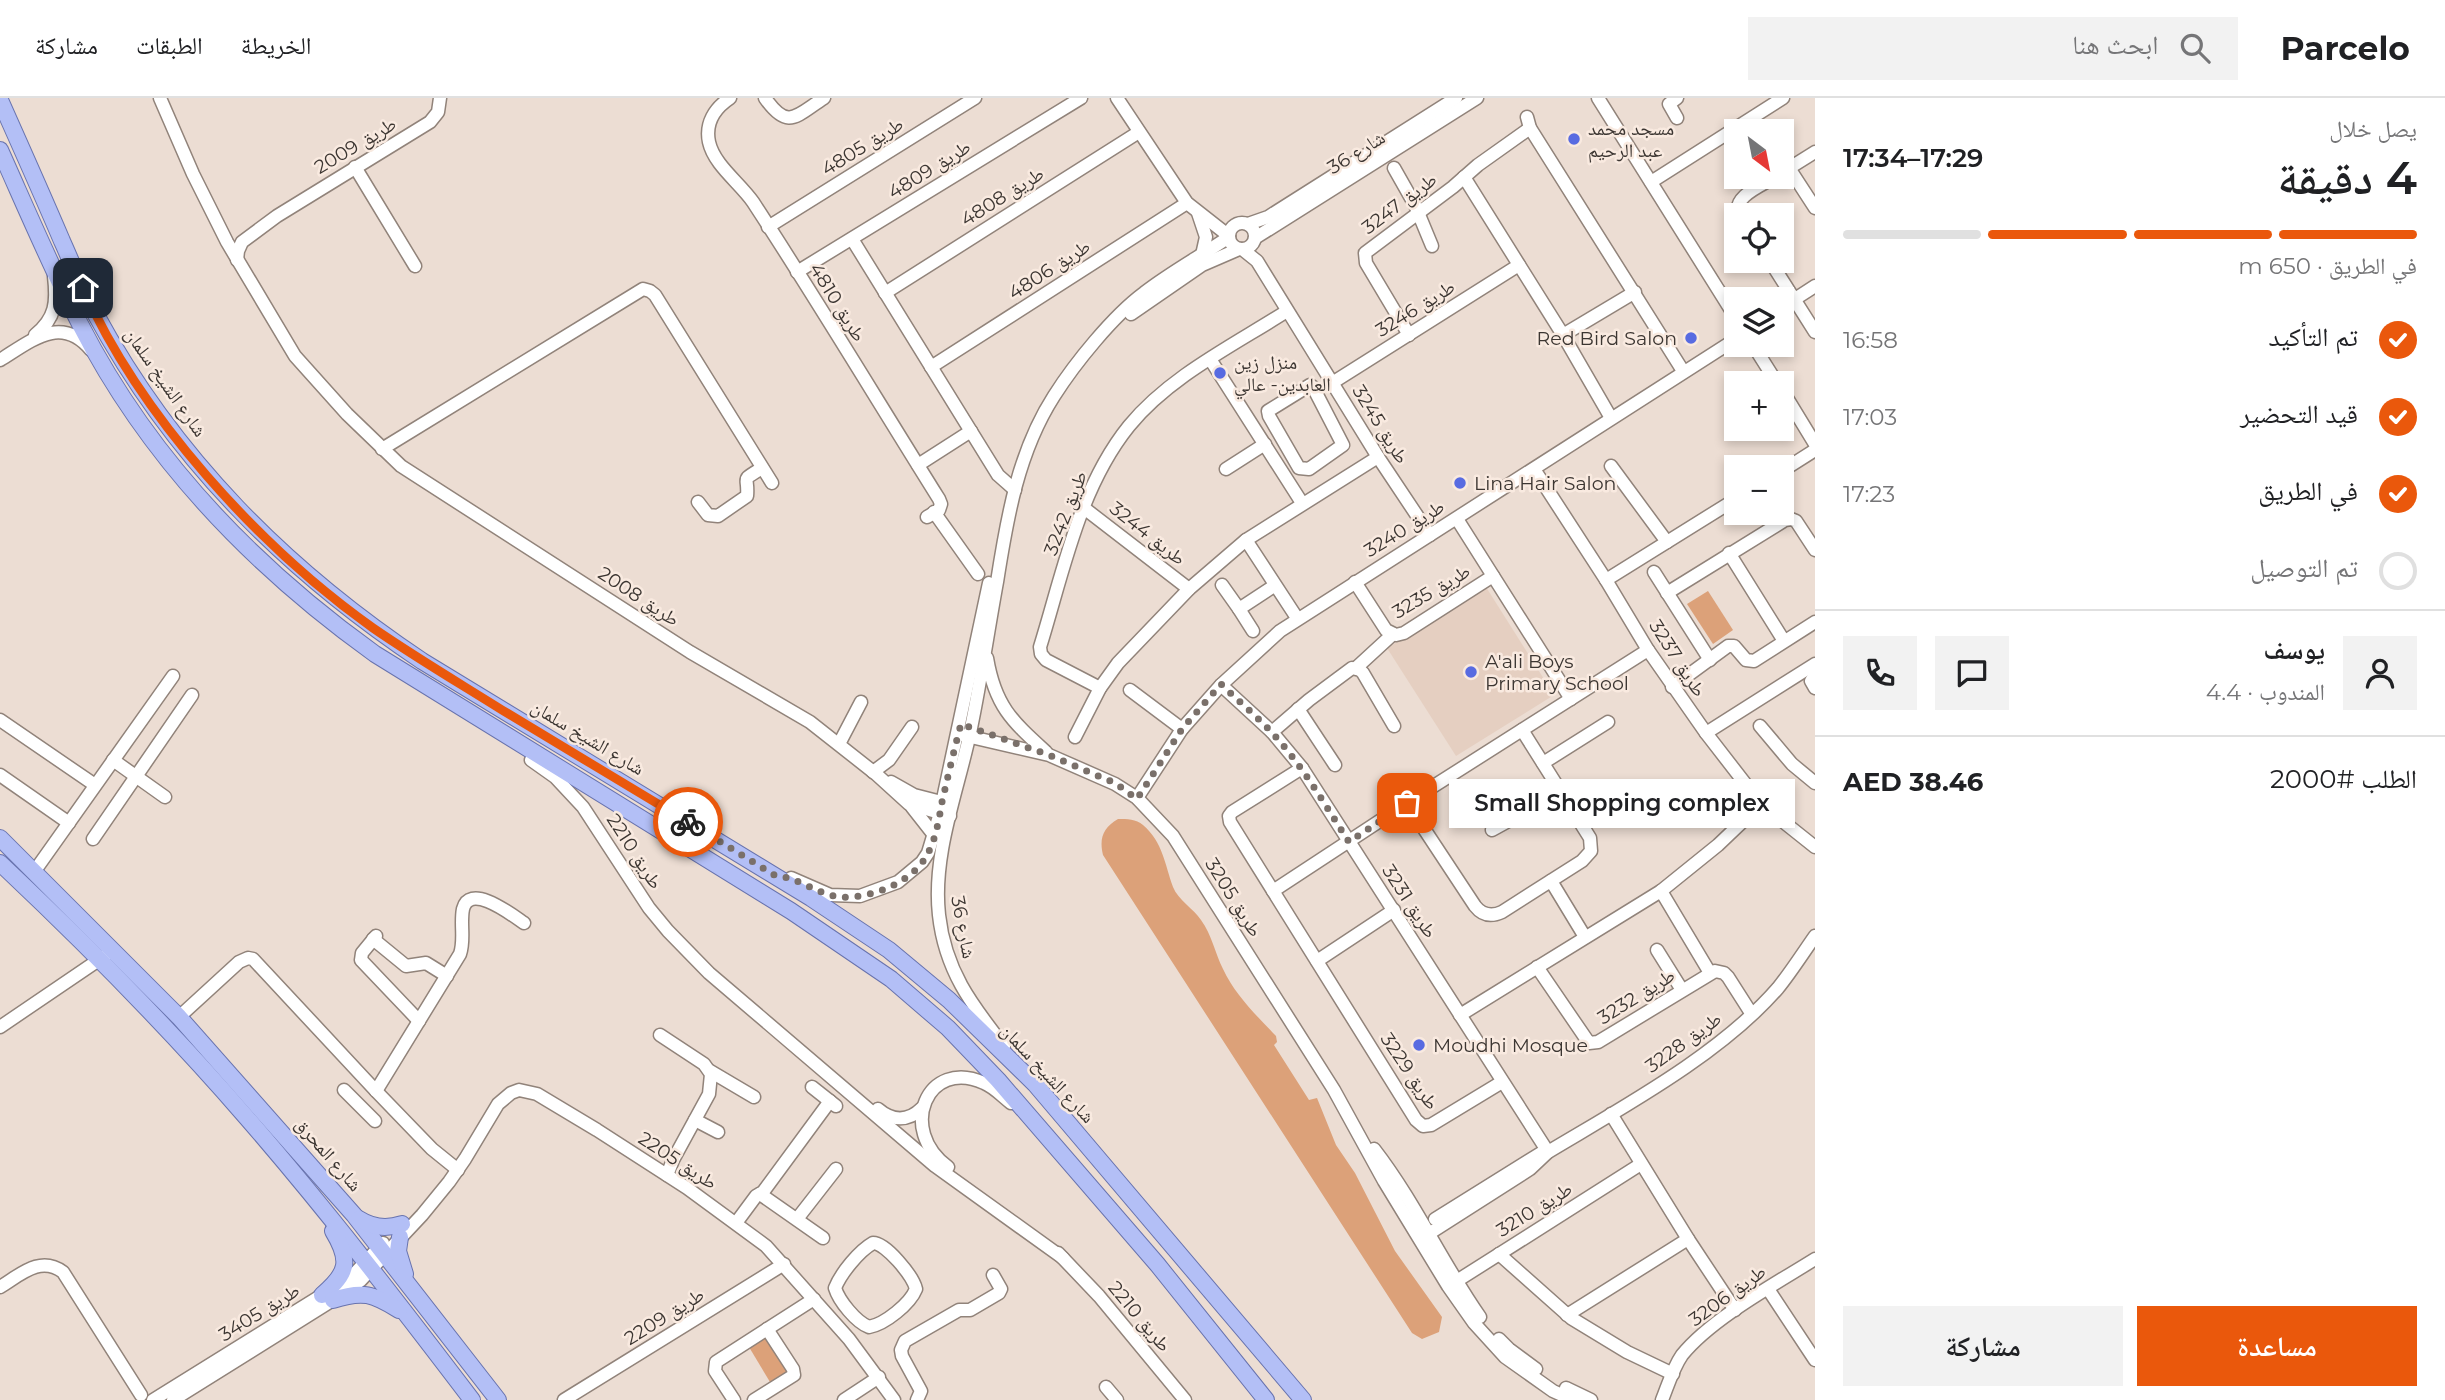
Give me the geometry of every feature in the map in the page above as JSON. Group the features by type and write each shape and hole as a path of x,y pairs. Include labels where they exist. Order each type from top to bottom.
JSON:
{"main road":[{"name":"شارع الشيخ سلمان","path":"0,100 94,312 127,368 197,464 271,542 324,590 422,661 776,876 889,950 949,1000 1035,1084 1303,1400"},
{"path":"0,150 53,269 102,364 170,463 223,523 310,606 408,676 845,946 891,979 948,1028 1038,1125 1157,1264 1266,1400"},
{"name":"شارع المحرق","path":"0,838 34,872 313,1195 472,1400"},
{"path":"5,868 19,875 34,872"},
{"name":"شارع المحرق","path":"5,868 179,1017 354,1215 498,1400"},
{"path":"313,1195 340,1242 345,1262 341,1278 328,1298"},
{"path":"354,1215 376,1227 390,1227 401,1231 398,1251 408,1283"},
{"path":"328,1298 370,1294 408,1315"}],"street":[{"path":"160,98 193,174 237,260"},
{"name":"طريق 2009","path":"237,260 237,251 242,242 277,216 430,122 438,112 440,98"},
{"path":"765,98 782,118 793,118 824,98"},
{"name":"طريق 4805","path":"768,227 975,98"},
{"name":"طريق 4809","path":"797,272 1081,98"},
{"path":"1117,98 1187,203 1198,213 1229,237 1232,245 1241,249 1249,247 1254,240 1254,229 1244,223 1198,213"},
{"name":"شارع 36","path":"1244,223 1268,217 1455,98"},
{"name":"شارع 36","path":"1254,240 1477,98"},
{"path":"1598,98 1724,299"},
{"path":"1677,98 1670,105 1677,118"},
{"path":"1651,181 1783,98"},
{"name":"طريق 4810","path":"725,101 709,125 711,149 747,193 941,502 940,507 931,515 978,574"},
{"name":"طريق 3247","path":"1409,335 1366,263 1365,253 1464,177 1529,122 1683,371"},
{"name":"طريق 4808","path":"885,292 1139,132"},
{"path":"1794,165 1815,152"},
{"path":"355,167 415,266"},
{"path":"1394,168 1432,246"},
{"path":"1464,177 1563,335 1611,418"},
{"path":"1794,181 1815,208"},
{"path":"1739,203 1756,189"},
{"name":"طريق 4806","path":"931,367 1187,203"},
{"path":"1198,213 1206,237 1202,255"},
{"name":"طريق 2009","path":"227,242 277,216"},
{"path":"1229,237 1232,227 1244,223"},
{"name":"شارع 36","path":"1035,1084 964,993 952,969 944,941 937,891 946,809 985,648 1015,490 1025,454 1042,416 1060,386 1084,356 1142,294 1229,237"},
{"path":"852,239 998,475 1015,490"},
{"name":"طريق 3245","path":"1254,240 1257,261"},
{"name":"شارع 36","path":"1084,356 1148,301 1202,265 1241,249"},
{"name":"طريق 3245","path":"1241,249 1257,261 1378,457 1430,535"},
{"name":"طريق 2008","path":"237,260 295,356 347,414 401,466 690,652 810,722 909,804 946,809"},
{"name":"طريق 3246","path":"1332,383 1519,265"},
{"path":"3,353 33,337 52,317 56,295 53,269"},
{"path":"1778,273 1815,332"},
{"path":"1795,299 1815,286"},
{"path":"382,449 643,289 655,296 772,483"},
{"path":"1563,335 1635,292"},
{"name":"طريق 3242","path":"1100,688 1046,660 1040,647 1092,488 1129,426 1152,402 1210,359 1287,310"},
{"path":"3,353 60,330 84,342 102,364"},
{"name":"طريق 3240","path":"1137,799 1182,729 1221,684 1265,643 1297,618 1457,519 1724,346"},
{"path":"1210,359 1302,503"},
{"path":"1310,385 1325,410 1343,445 1304,470 1299,468 1268,411 1310,385"},
{"path":"1325,410 1342,398"},
{"path":"1794,410 1815,444"},
{"path":"918,465 971,431"},
{"path":"1226,469 1265,444"},
{"path":"1794,463 1815,450"},
{"path":"1075,737 1100,688 1118,663 1189,589 1245,540 1378,457"},
{"path":"1611,466 1667,541"},
{"path":"698,502 708,515 718,516 747,496 746,479 762,468"},
{"name":"طريق 3237","path":"1534,469 1672,687 1706,733 1761,804 1815,846"},
{"path":"1606,580 1724,506"},
{"name":"طريق 3244","path":"1084,508 1189,589"},
{"path":"1457,519 1493,576"},
{"path":"1667,593 1785,520 1797,521 1815,550"},
{"path":"1245,540 1297,618"},
{"name":"شارع 36","path":"965,730 981,615 1003,546"},
{"path":"1729,553 1784,640"},
{"path":"1654,572 1710,660"},
{"name":"طريق 3235","path":"1355,582 1386,630 1393,634 1404,633 1493,576 1571,699"},
{"path":"1222,585 1253,631"},
{"path":"1239,609 1274,586"},
{"path":"1672,687 1730,645 1746,660 1754,661 1815,622"},
{"path":"1272,733 1298,709 1348,671 1356,668 1393,634"},
{"path":"985,648 996,694 1005,711 1015,724 1049,755"},
{"path":"1272,891 1648,650"},
{"path":"1706,733 1815,664"},
{"path":"1356,668 1363,673 1394,726"},
{"path":"1815,675 1811,681 1815,688"},
{"path":"34,872 173,676"},
{"name":"طريق 2210","path":"408,676 442,703 555,777 583,807 633,884 668,931 709,973 935,1166 1063,1258"},
{"name":"طريق 3231","path":"1221,684 1272,733 1302,768 1548,1152"},
{"path":"1130,690 1182,729"},
{"path":"93,839 192,695"},
{"path":"839,744 861,702"},
{"path":"1298,709 1335,765"},
{"path":"0,720 95,785"},
{"path":"1543,762 1608,722"},
{"path":"1760,726 1792,764 1815,783"},
{"path":"874,773 889,760 912,727"},
{"name":"طريق 3205","path":"965,730 1049,755 1115,783 1137,799 1173,836 1355,1125 1402,1210 1425,1233"},
{"path":"1407,803 1475,906 1483,913 1492,915 1502,912 1586,859 1592,847 1590,838 1522,730"},
{"path":"113,760 164,797"},
{"name":"طريق 3229","path":"1302,768 1232,812 1230,822 1420,1124 1431,1125 1502,1082"},
{"name":"طريق 2008","path":"874,773 946,809"},
{"path":"0,775 69,822"},
{"path":"1492,830 1561,792"},
{"path":"909,804 934,835"},
{"path":"1460,1015 1661,891 1718,845 1761,804"},
{"name":"شارع 36","path":"776,876 788,877 830,895 860,897 889,886 916,869 928,853 946,809"},
{"path":"1551,881 1585,937"},
{"path":"1661,891 1710,973 1719,971 1728,976 1751,1013"},
{"path":"344,1090 372,1118 380,1096 419,1021 460,954 463,911 471,900 485,900 524,923"},
{"path":"1317,961 1394,911"},
{"name":"طريق 3228","path":"1425,1233 1530,1169 1548,1152 1699,1058 1777,989 1815,936"},
{"path":"419,1021 362,962 362,953 374,937 403,965 413,967 426,963 447,976"},
{"path":"1657,950 1682,990"},
{"path":"0,1027 106,956"},
{"path":"179,1017 239,962 248,958 257,962 455,1173"},
{"name":"طريق 3232","path":"1537,967 1585,1040 1592,1044 1710,973"},
{"path":"660,1035 704,1063 710,1071 754,1097"},
{"name":"طريق 2210","path":"816,1064 833,1071 888,1116 906,1118 922,1108"},
{"path":"665,1173 667,1162 673,1160 709,1094 710,1071"},
{"path":"922,1108 934,1089 943,1083 968,1079 991,1087 1038,1125"},
{"path":"736,1223 758,1195 757,1188 778,1166 812,1119 830,1101 813,1087"},
{"name":"طريق 2205","path":"382,1251 429,1204 455,1173 498,1104 519,1090 537,1094 665,1173 766,1246 839,1327 894,1400"},
{"name":"طريق 2210","path":"922,1108 920,1119 923,1136 937,1157 1027,1224 1063,1258 1099,1296 1179,1398"},
{"path":"1611,1114 1640,1164 1735,1310"},
{"path":"695,1119 718,1132"},
{"name":"طريق 3205","path":"1355,1125 1387,1166 1474,1323 1505,1357 1553,1391 1573,1400"},
{"name":"طريق 3210","path":"1452,1284 1640,1164"},
{"path":"797,1219 836,1169"},
{"path":"758,1195 823,1238"},
{"path":"1567,1315 1688,1239"},
{"path":"878,1243 883,1245 913,1280 916,1289 909,1299 875,1325 864,1325 853,1313 839,1297 836,1283 866,1247 878,1243"},
{"name":"طريق 3405","path":"173,1400 328,1298 370,1266 382,1251"},
{"path":"1499,1254 1567,1315 1627,1352 1673,1374"},
{"name":"طريق 3206","path":"1662,1400 1682,1356 1693,1344 1735,1310 1815,1259"},
{"name":"طريق 2209","path":"564,1400 784,1264"},
{"name":"طريق 3405","path":"0,1287 39,1265 54,1266 63,1272 147,1398 328,1298"},
{"path":"917,1400 921,1391 902,1356 901,1350 905,1341 959,1310 970,1310 999,1293 1000,1284 993,1275"},
{"name":"طريق 3205","path":"1452,1284 1509,1349 1553,1382 1591,1400"},
{"path":"1768,1289 1810,1343 1815,1360"},
{"path":"734,1400 715,1371 716,1362 814,1299"},
{"path":"839,1327 853,1313"},
{"path":"754,1400 792,1378 794,1373 767,1329"},
{"path":"844,1400 879,1377"},
{"path":"1106,1387 1117,1400"}],"shaded area":[{"name":"A'ali Boys Primary School","path":"1486,587 1554,695 1456,756 1387,648"},
{"path":"1708,591 1733,630 1713,644 1687,604"},
{"path":"1118,819 1140,823 1155,839 1175,892 1205,926 1228,979 1247,1005 1276,1036 1277,1042 1274,1045 1309,1100 1317,1098 1336,1145 1355,1173 1395,1251 1442,1317 1439,1332 1422,1339 1412,1333 1103,855 1103,834"},
{"path":"767,1336 788,1371 770,1382 749,1347"}],"way so far":[{"path":"688,822 776,876 788,877 830,895 860,897 898,882 916,869 928,853 936,831 961,724 1012,740 1028,749 1115,783 1137,799 1182,729 1221,684 1286,748 1302,768 1349,842 1407,803"}],"place":[{"name":"مسجد محمد عبد الرحيم","path":"1574,139"},
{"name":"Red Bird Salon","path":"1691,338"},
{"name":"منزل زين العابدين- عالي","path":"1220,373"},
{"name":"Lina Hair Salon","path":"1460,483"},
{"name":"A'ali Boys Primary School","path":"1471,672"},
{"name":"Small Shopping complex","path":"1407,803"},
{"name":"Moudhi Mosque","path":"1419,1045"}],"route":[{"path":"83,288 127,368 161,417 197,464 279,551 324,590 422,661 688,822"}]}
